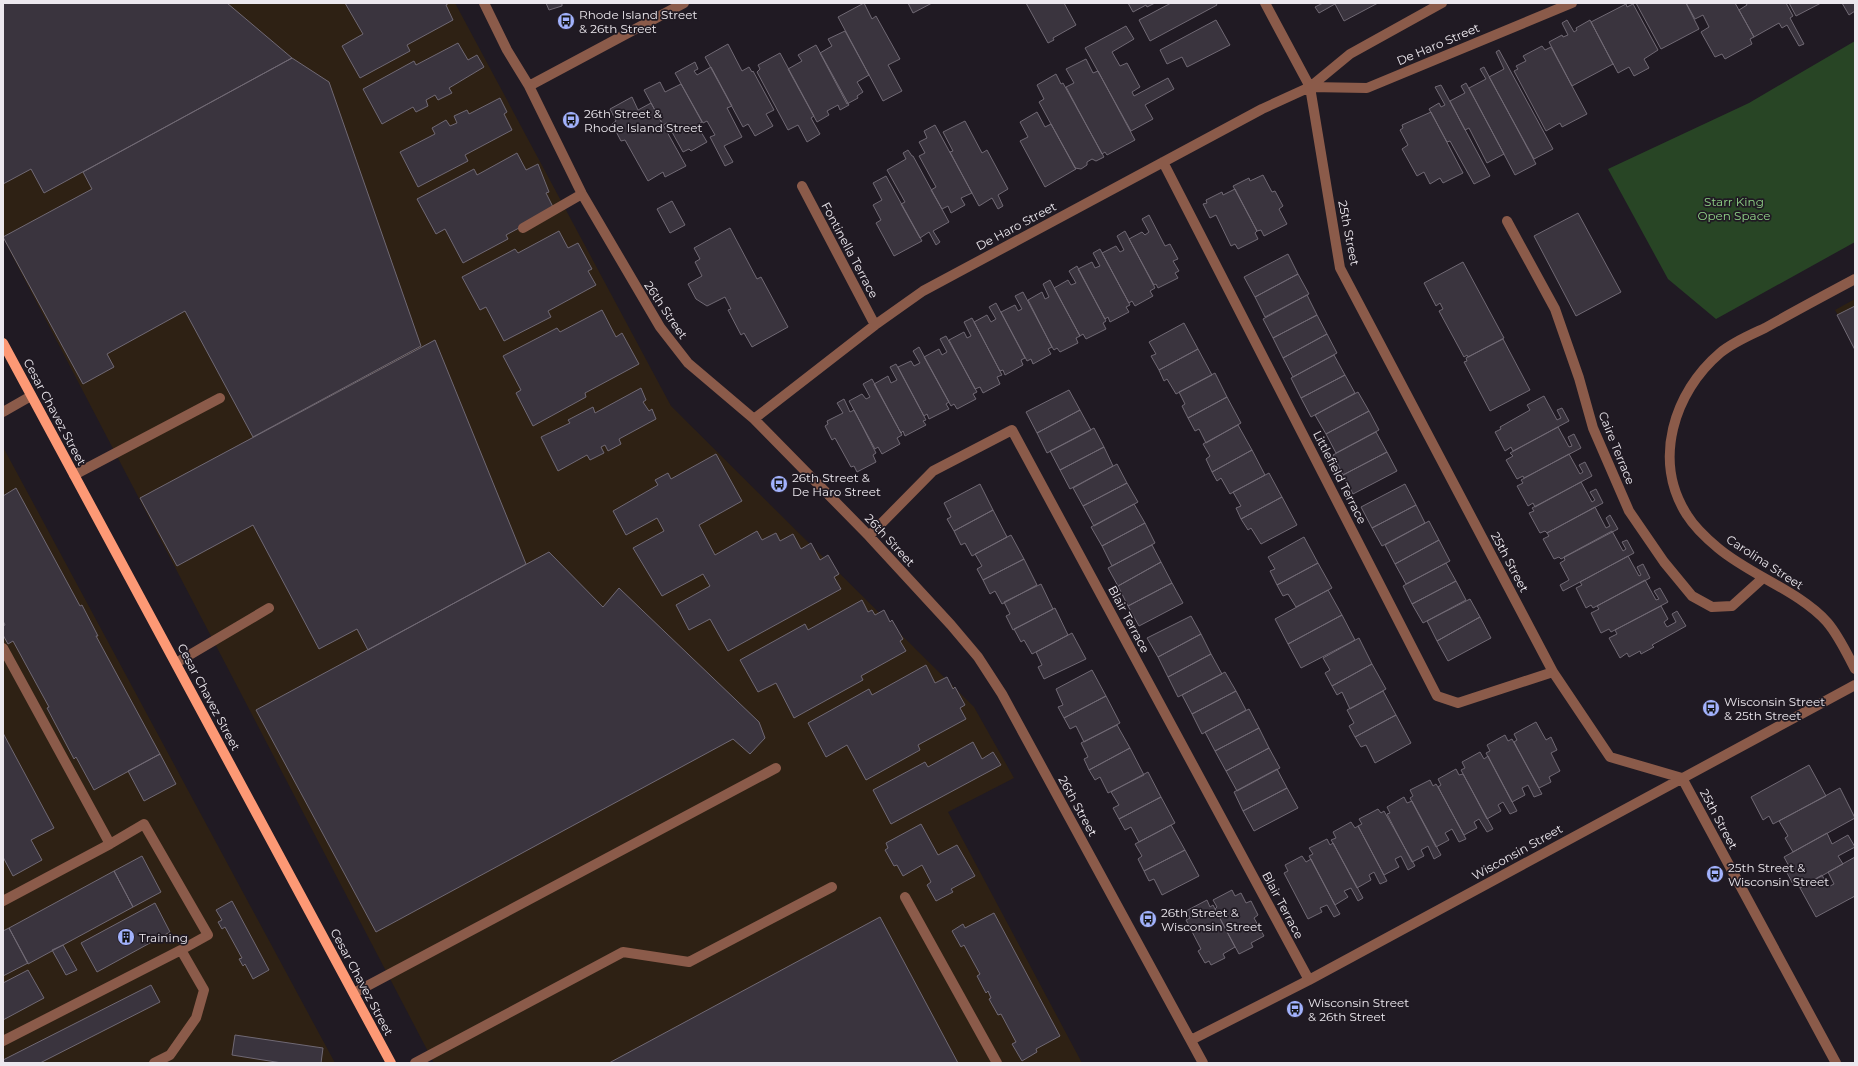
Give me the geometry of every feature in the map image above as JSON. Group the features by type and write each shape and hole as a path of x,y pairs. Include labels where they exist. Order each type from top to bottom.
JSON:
{"main road":[{"name":"Cesar Chavez Street","path":"3,343 391,1063"}],"street":[{"name":"26th Street","path":"484,3 507,50 528,86 582,194 660,327 688,363 754,419 869,536 951,624 978,657 1002,694 1203,1063"},
{"path":"528,86 684,3"},
{"name":"25th Street","path":"1265,3 1310,87 1340,268 1553,672 1610,757 1682,778 1836,1063"},
{"name":"De Haro Street","path":"754,419 875,325 923,291 1262,109 1310,87 1350,54 1442,3"},
{"name":"De Haro Street","path":"1310,87 1368,88 1572,3"},
{"name":"Littlefield Terrace","path":"1163,162 1437,696 1458,703 1553,672"},
{"name":"Fontinella Terrace","path":"802,186 875,325"},
{"path":"524,228 582,194"},
{"name":"Caire Terrace","path":"1507,221 1555,309 1579,378 1592,428 1629,511 1664,562 1692,596 1712,607 1732,606 1763,578"},
{"name":"Carolina Street","path":"1855,279 1721,352 1693,383 1676,415 1671,433 1669,453 1670,473 1677,494 1686,515 1701,533 1737,563 1802,602 1827,622 1837,635 1855,669"},
{"path":"3,412 31,396"},
{"path":"74,475 220,398"},
{"name":"Blair Terrace","path":"869,536 933,471 1012,430 1309,980"},
{"path":"176,663 268,608"},
{"path":"3,648 110,844"},
{"name":"Wisconsin Street","path":"1191,1040 1309,980 1855,684"},
{"path":"354,993 776,768"},
{"path":"3,901 110,844 144,824 208,935 3,1041"},
{"path":"415,1063 623,952 689,962 832,887"},
{"path":"905,897 997,1063"},
{"path":"154,1063 170,1055 196,1018 204,990 181,950"}],"shaded area":[{"path":"3,3 455,3 671,406 974,707 1014,778 948,812 1082,1063 434,1063 3,238"},
{"path":"1855,299 1855,347 1835,310"},
{"path":"3,447 335,1063 3,1063"}],"green space":[{"name":"Starr King Open Space","path":"1855,41 1855,242 1716,319 1668,279 1608,169 1749,103"}],"building":[{"path":"3,3 227,3 292,58 44,193 31,169 3,184"},
{"path":"345,3 449,3 446,5 453,20 407,45 410,51 360,78 342,46 363,34"},
{"path":"546,3 562,3 562,6 549,10"},
{"path":"864,3 872,19 876,16 900,59 888,65 902,91 883,101 838,17"},
{"path":"908,3 932,3 913,13"},
{"path":"1026,3 1064,3 1076,25 1053,38 1054,40 1048,43"},
{"path":"1128,3 1155,3 1147,7 1146,5 1133,12"},
{"path":"1171,3 1216,3 1217,5 1150,41 1139,20"},
{"path":"1323,3 1378,3 1344,21 1335,4 1319,13 1315,7"},
{"path":"1636,3 1686,3 1699,29 1661,49"},
{"path":"1686,3 1735,3 1754,37 1750,39 1752,44 1725,59 1722,54 1715,57 1701,32 1709,27 1703,15 1695,19"},
{"path":"1746,3 1786,3 1793,16 1790,18 1804,44 1799,46 1787,25 1782,28 1779,23 1754,37 1739,10 1747,5"},
{"path":"1789,3 1821,3 1796,16"},
{"path":"1842,3 1855,3 1855,11 1849,15"},
{"path":"1626,4 1627,7 1633,4 1658,50 1644,59 1649,68 1634,76 1629,67 1618,73 1591,22"},
{"path":"1216,20 1230,45 1187,67 1182,57 1167,64 1160,50"},
{"path":"1567,20 1574,32 1577,30 1576,28 1590,20 1613,64 1572,86 1549,42 1562,35 1563,37 1568,35 1562,23"},
{"path":"1126,26 1134,39 1112,52 1120,66 1127,63 1140,87 1132,92 1134,96 1168,78 1174,89 1145,105 1153,119 1131,131 1085,48"},
{"path":"845,31 869,75 857,82 863,92 857,96 858,98 847,104 820,53 832,46 828,39"},
{"path":"458,43 468,60 477,55 484,67 449,88 452,93 438,100 435,95 426,100 428,106 416,112 413,107 382,124 363,89 414,61 416,65"},
{"path":"728,44 742,71 749,67 752,72 753,71 774,110 766,114 773,126 755,136 748,124 743,127 705,57"},
{"path":"816,45 849,105 840,110 838,105 827,111 829,115 817,122 788,69 802,61 798,55"},
{"path":"1542,46 1545,50 1551,47 1587,114 1562,127 1560,123 1546,131 1514,71 1518,69 1516,66 1526,61 1523,56"},
{"path":"1499,50 1553,149 1534,159 1489,77 1504,69 1496,52"},
{"path":"780,53 814,116 811,118 820,134 807,142 798,125 788,130 757,72 760,69 758,65"},
{"path":"292,58 329,82 421,346 253,437 185,311 107,354 114,367 83,384 3,237 92,189 83,172"},
{"path":"1086,59 1093,73 1098,71 1135,140 1107,155 1105,152 1102,154 1066,87 1074,83 1066,69"},
{"path":"695,62 698,69 694,71 697,75 711,67 732,106 727,108 742,137 724,146 733,162 725,166 710,137 715,135 707,121 703,123 675,73"},
{"path":"1484,67 1536,164 1515,175 1469,88 1486,79 1480,69"},
{"path":"1056,74 1061,84 1063,83 1104,157 1096,161 1092,159 1081,169 1075,168 1039,102 1044,99 1037,85"},
{"path":"660,82 665,92 681,84 702,122 697,125 707,142 691,151 689,149 683,152 667,123 663,125 644,90"},
{"path":"1466,83 1504,154 1487,163 1469,128 1465,130 1450,101 1465,93 1461,86"},
{"path":"1441,85 1490,176 1474,184 1450,141 1447,142 1429,109 1439,103 1441,107 1445,105 1435,87"},
{"path":"632,97 638,110 651,103 686,166 665,177 663,172 648,181 625,140 621,141 612,124 616,121 610,109"},
{"path":"500,98 507,112 504,114 512,130 465,155 468,161 418,187 400,152 435,134 432,128 446,120 450,126 457,123 454,116 467,110 469,114"},
{"path":"1037,112 1045,127 1051,124 1076,169 1045,187 1020,141 1028,137 1020,122"},
{"path":"1431,112 1463,173 1443,183 1440,178 1430,184 1424,172 1417,176 1402,149 1408,145 1400,130 1403,128 1402,125"},
{"path":"965,121 982,153 987,150 1008,189 998,195 1003,206 998,209 992,198 979,206 950,152 953,151 943,132"},
{"path":"935,125 972,193 961,198 965,205 951,213 948,206 942,209 931,190 936,187 919,156 925,153 919,142 927,138 924,131"},
{"path":"908,150 913,156 949,222 933,231 940,242 936,245 929,232 920,238 901,204 905,202 887,170 906,159 903,153"},
{"path":"517,153 526,170 538,164 549,192 546,193 554,209 506,235 508,239 463,263 445,229 436,234 417,199 474,169 477,175"},
{"path":"1263,175 1272,192 1275,191 1283,206 1279,209 1287,224 1264,236 1261,230 1257,231 1233,186 1249,178 1250,181"},
{"path":"886,176 922,241 894,256 876,223 881,220 873,205 882,200 873,183"},
{"path":"1235,189 1257,231 1255,233 1258,239 1238,249 1235,244 1231,246 1216,215 1210,218 1203,204 1207,203 1206,200 1222,192 1223,195"},
{"path":"672,201 685,225 670,233 657,209"},
{"path":"1578,213 1621,292 1576,316 1534,236"},
{"path":"1149,215 1165,246 1170,244 1178,259 1173,261 1179,271 1175,273 1178,278 1158,288 1156,284 1154,285 1129,239 1142,232 1145,235 1149,232 1142,219"},
{"path":"730,228 757,279 761,277 788,327 752,347 744,333 741,335 728,310 731,309 725,297 707,306 696,299 688,284 702,276 695,262 700,259 694,248"},
{"path":"559,231 568,248 578,243 592,269 588,271 596,285 548,311 551,317 504,341 486,307 480,310 462,277 515,249 518,253"},
{"path":"1125,231 1155,288 1150,291 1153,296 1135,306 1132,301 1129,303 1102,253 1116,246 1120,252 1124,250 1117,236"},
{"path":"1100,249 1130,305 1126,307 1129,312 1110,322 1108,317 1105,319 1078,269 1092,262 1095,268 1100,266 1093,253"},
{"path":"1288,254 1298,274 1255,297 1244,277"},
{"path":"1463,262 1504,338 1468,357 1467,355 1464,357 1439,311 1443,309 1440,303 1436,306 1424,283"},
{"path":"1077,266 1106,321 1103,323 1106,329 1086,339 1083,334 1080,336 1054,288 1068,280 1071,285 1076,283 1069,271"},
{"path":"1298,274 1309,294 1265,317 1255,297"},
{"path":"1050,280 1080,336 1076,338 1078,343 1060,352 1057,348 1054,350 1052,347 1028,300 1042,292 1045,299 1049,297 1043,284"},
{"path":"1023,292 1052,347 1048,349 1051,354 1033,364 1031,359 1027,361 1001,312 1015,305 1018,311 1022,309 1015,296"},
{"path":"1307,295 1317,315 1273,338 1263,319"},
{"path":"996,303 1025,358 1021,360 1023,365 1005,375 1003,370 1000,371 974,322 987,315 991,322 996,319 989,307"},
{"path":"1855,306 1855,350 1837,315"},
{"path":"602,310 616,337 622,333 639,364 585,393 586,397 533,426 516,393 521,390 503,356 557,328 560,332"},
{"path":"1317,315 1327,334 1283,358 1273,338"},
{"path":"972,318 1002,375 997,377 1000,384 983,393 980,387 975,389 949,340 964,332 967,338 971,336 964,322"},
{"path":"1184,323 1198,349 1159,370 1151,356 1156,354 1149,342"},
{"path":"1327,334 1337,353 1293,377 1283,358"},
{"path":"946,336 977,392 973,394 976,399 957,409 954,404 951,406 924,357 939,349 942,355 947,352 940,339"},
{"path":"1503,339 1530,390 1490,411 1464,362 1467,361 1466,358"},
{"path":"435,340 526,564 368,650 357,629 319,649 253,525 177,566 140,498"},
{"path":"919,347 949,402 946,404 949,409 929,419 927,414 924,416 898,367 911,361 914,366 920,363 913,351"},
{"path":"1198,349 1212,375 1176,394 1167,379 1164,381 1159,370"},
{"path":"1334,355 1345,375 1301,398 1291,378"},
{"path":"896,364 926,420 923,421 926,425 905,436 903,431 901,433 874,384 888,376 891,383 897,380 890,367"},
{"path":"1215,373 1227,397 1188,418 1182,406 1185,404 1179,392"},
{"path":"1345,375 1355,393 1311,417 1301,398"},
{"path":"872,379 902,435 897,438 900,444 882,454 878,447 875,449 849,401 862,394 866,399 870,397 863,384"},
{"path":"641,388 646,400 643,402 649,411 652,409 656,419 619,439 621,444 608,451 605,445 601,447 604,453 590,460 587,455 558,471 541,437 570,423 568,420 593,407 595,413"},
{"path":"1069,390 1080,410 1037,433 1026,412"},
{"path":"1358,392 1369,411 1326,434 1315,415"},
{"path":"1544,396 1557,420 1561,418 1557,410 1562,408 1569,421 1513,451 1511,447 1505,451 1495,432 1501,429 1500,427 1530,410 1527,405"},
{"path":"1227,397 1241,423 1206,443 1199,429 1195,431 1188,418"},
{"path":"844,399 850,412 854,410 876,453 873,455 876,462 857,472 854,466 851,467 835,438 832,440 825,426 828,424 827,421 843,413 837,403"},
{"path":"1080,410 1091,430 1047,453 1037,433"},
{"path":"1369,411 1379,430 1336,453 1326,434"},
{"path":"1238,425 1252,450 1212,472 1206,459 1210,456 1203,444"},
{"path":"1558,427 1569,447 1572,446 1568,437 1574,434 1581,448 1524,478 1523,476 1517,479 1506,460 1513,456 1510,453"},
{"path":"1094,428 1104,447 1060,470 1050,451"},
{"path":"1376,432 1387,452 1343,475 1333,455"},
{"path":"1104,447 1113,466 1070,489 1060,470"},
{"path":"1252,450 1265,475 1230,494 1221,478 1217,481 1212,472"},
{"path":"1387,452 1397,471 1353,494 1343,475"},
{"path":"716,454 742,501 699,525 715,555 757,531 762,540 776,533 780,541 793,534 801,549 811,543 820,560 828,555 839,574 834,577 841,589 728,651 710,619 689,630 676,605 710,586 703,574 662,596 633,548 664,531 657,518 626,535 613,511 658,485 655,480 668,473 671,479"},
{"path":"1569,454 1580,474 1583,472 1579,465 1585,462 1592,476 1535,507 1533,503 1528,506 1517,486 1523,483 1521,480"},
{"path":"1117,464 1127,483 1083,506 1073,488"},
{"path":"1269,473 1282,497 1241,519 1236,508 1241,506 1233,492"},
{"path":"1581,482 1592,502 1595,500 1590,492 1596,489 1603,503 1547,533 1545,531 1540,533 1529,513 1534,511 1532,508"},
{"path":"1127,483 1138,502 1094,526 1083,506"},
{"path":"980,484 993,510 954,531 947,519 951,517 944,503"},
{"path":"1405,484 1416,505 1372,528 1361,507"},
{"path":"16,488 80,606 82,605 98,636 96,636 160,754 94,790 76,757 74,759 47,708 49,707 13,641 8,644 3,635 3,626 5,625 3,621 3,496"},
{"path":"1282,497 1297,525 1261,544 1251,528 1248,530 1241,519"},
{"path":"1134,504 1145,523 1102,546 1091,527"},
{"path":"1416,505 1425,523 1382,546 1372,528"},
{"path":"1595,507 1606,528 1610,526 1606,518 1610,515 1618,529 1561,559 1559,557 1554,559 1543,539 1549,536 1547,533"},
{"path":"993,510 1007,537 972,556 965,543 961,545 954,531"},
{"path":"1429,521 1439,540 1395,564 1385,545"},
{"path":"1145,523 1155,543 1112,566 1102,546"},
{"path":"1612,531 1623,551 1626,549 1622,542 1627,540 1634,553 1563,591 1560,585 1569,580 1560,563 1565,560 1564,557"},
{"path":"1011,535 1024,559 983,580 977,569 982,566 975,554"},
{"path":"1304,537 1318,563 1277,585 1270,571 1275,569 1268,557"},
{"path":"1439,540 1450,561 1406,584 1395,564"},
{"path":"1152,545 1161,562 1118,586 1108,568"},
{"path":"549,552 603,607 619,588 759,722 765,738 750,754 733,739 376,932 256,710"},
{"path":"1628,556 1639,576 1641,575 1637,567 1643,564 1650,578 1593,608 1591,605 1586,608 1576,588 1582,585 1580,582"},
{"path":"1024,559 1037,585 1002,604 995,591 990,594 983,580"},
{"path":"1161,562 1172,583 1128,606 1118,586"},
{"path":"1318,563 1332,588 1296,607 1288,594 1283,596 1277,585"},
{"path":"1446,563 1456,581 1412,604 1403,586"},
{"path":"1645,580 1656,600 1659,599 1654,591 1660,588 1668,602 1611,632 1609,629 1601,633 1591,613 1599,609 1597,606"},
{"path":"1456,581 1466,600 1423,623 1412,604"},
{"path":"1172,583 1183,603 1139,626 1128,606"},
{"path":"1041,584 1053,609 1013,630 1006,616 1010,614 1004,602"},
{"path":"1328,590 1342,615 1288,644 1275,619"},
{"path":"1470,599 1480,617 1437,641 1427,621"},
{"path":"862,600 868,612 872,610 875,615 884,610 890,622 892,620 903,639 900,641 906,651 861,676 863,680 794,718 776,683 758,692 740,660 805,624 808,630"},
{"path":"1661,606 1668,619 1664,622 1667,627 1676,622 1672,614 1677,611 1686,626 1652,645 1654,647 1641,654 1640,651 1629,657 1627,653 1620,658 1609,638 1617,634 1615,630"},
{"path":"1055,608 1068,635 1032,654 1024,640 1021,642 1014,629"},
{"path":"1342,615 1355,640 1301,668 1288,644"},
{"path":"1191,616 1201,634 1158,657 1147,638"},
{"path":"1480,617 1491,638 1448,661 1437,641"},
{"path":"1072,633 1086,659 1044,679 1038,667 1042,665 1036,652"},
{"path":"1201,634 1211,654 1168,677 1158,657"},
{"path":"1359,638 1372,664 1332,686 1325,673 1330,670 1323,658"},
{"path":"1211,654 1222,674 1178,697 1168,677"},
{"path":"1372,664 1386,689 1350,709 1342,692 1337,695 1332,686"},
{"path":"926,665 935,683 947,677 953,689 955,687 965,705 960,708 966,719 918,745 920,750 866,780 847,745 826,757 808,723 869,689 872,695"},
{"path":"1092,670 1106,696 1064,718 1058,707 1063,705 1056,689"},
{"path":"1225,672 1236,691 1192,714 1182,695"},
{"path":"1236,691 1246,710 1202,734 1192,714"},
{"path":"1383,691 1396,715 1355,737 1349,726 1354,723 1347,710"},
{"path":"1106,696 1120,723 1084,742 1076,726 1070,729 1064,718"},
{"path":"1249,709 1259,728 1215,751 1205,732"},
{"path":"1396,715 1411,743 1375,763 1366,745 1361,747 1355,737"},
{"path":"1536,722 1546,740 1551,737 1557,750 1551,753 1560,771 1549,777 1551,782 1539,788 1514,742 1517,740 1514,734"},
{"path":"1117,725 1130,748 1089,770 1084,759 1088,757 1081,743"},
{"path":"1259,728 1269,748 1226,771 1215,751"},
{"path":"3,733 54,828 31,840 42,860 13,876 3,857"},
{"path":"1505,735 1508,741 1512,739 1542,794 1534,797 1528,785 1522,788 1525,795 1512,802 1486,753 1490,751 1487,745"},
{"path":"973,742 982,759 993,752 1001,765 891,824 873,790 925,762 928,767"},
{"path":"1130,748 1144,775 1108,793 1100,777 1095,780 1089,770"},
{"path":"1269,748 1280,768 1237,791 1226,771"},
{"path":"1480,752 1484,759 1488,756 1517,811 1510,814 1503,802 1498,805 1501,811 1487,819 1461,770 1465,768 1462,762"},
{"path":"160,754 176,784 144,801 128,771"},
{"path":"1809,765 1826,796 1773,824 1769,816 1763,820 1751,797"},
{"path":"1277,769 1287,788 1243,811 1234,792"},
{"path":"1456,769 1459,775 1463,774 1493,829 1487,832 1479,819 1474,822 1477,828 1464,835 1438,787 1441,785 1438,779"},
{"path":"1148,772 1161,797 1119,819 1113,808 1119,805 1111,792"},
{"path":"1430,780 1433,786 1436,784 1438,787 1466,839 1459,842 1452,829 1445,833 1449,840 1436,847 1410,798 1413,796 1410,790"},
{"path":"1287,788 1298,808 1254,831 1243,811"},
{"path":"1840,788 1855,818 1793,852 1785,838 1788,836 1779,821"},
{"path":"1161,797 1175,823 1139,842 1131,827 1125,830 1119,819"},
{"path":"1404,797 1407,803 1412,801 1441,855 1434,859 1428,846 1421,850 1424,856 1412,862 1387,814 1390,813 1387,807"},
{"path":"1378,809 1381,813 1384,811 1415,866 1408,870 1401,856 1395,859 1399,867 1384,875 1358,826 1362,824 1359,819"},
{"path":"1351,822 1355,828 1358,826 1387,881 1380,884 1374,872 1369,875 1371,880 1357,888 1331,840 1336,838 1333,832"},
{"path":"921,824 938,855 957,845 975,876 951,889 953,892 936,901 927,885 931,882 922,865 903,876 897,865 894,866 885,850 888,848 886,843"},
{"path":"1171,825 1185,850 1144,871 1138,859 1142,856 1135,844"},
{"path":"1827,833 1832,844 1848,835 1855,847 1838,856 1843,864 1800,888 1797,883 1793,884 1786,871 1790,868 1784,857"},
{"path":"1327,839 1330,845 1333,843 1363,898 1358,901 1351,888 1344,891 1348,897 1335,905 1309,856 1313,854 1309,848"},
{"path":"1185,850 1199,876 1162,895 1154,879 1149,881 1144,871"},
{"path":"142,856 161,892 133,907 114,871"},
{"path":"1302,856 1306,862 1311,859 1340,914 1334,917 1327,905 1320,908 1322,912 1308,919 1284,873 1288,871 1285,865"},
{"path":"1855,857 1855,896 1816,917 1800,888 1822,875 1828,887 1834,884 1828,872"},
{"path":"114,871 133,907 28,964 9,928"},
{"path":"1232,890 1235,896 1241,893 1246,903 1251,901 1258,915 1254,918 1264,936 1251,943 1253,947 1239,954 1215,909 1217,907 1213,900"},
{"path":"1207,900 1210,907 1213,905 1235,947 1223,954 1225,958 1211,965 1209,961 1205,963 1198,951 1201,949 1186,920 1190,918 1186,911"},
{"path":"232,901 269,970 253,979 245,964 243,966 239,959 242,958 225,927 222,929 218,922 222,920 216,910"},
{"name":"Training","path":"155,903 170,932 97,972 81,943"},
{"path":"994,913 1060,1036 1036,1049 1037,1052 1022,1061 1012,1044 1016,1042 1001,1014 998,1015 989,999 991,998 988,991 986,993 977,976 980,974 964,945 961,947 952,931 963,924 965,928"},
{"path":"880,917 958,1063 609,1063"},
{"path":"9,928 28,963 3,976 3,931"},
{"path":"63,945 77,970 66,975 52,950"},
{"path":"28,970 44,998 3,1020 3,983"},
{"path":"151,985 160,1002 40,1063 5,1063 3,1060"},
{"path":"235,1035 323,1048 321,1063 282,1063 232,1055"}],"place":[{"name":"Rhode Island Street & 26th Street","path":"566,21"},
{"name":"26th Street & Rhode Island Street","path":"571,120"},
{"name":"26th Street & De Haro Street","path":"779,484"},
{"name":"Wisconsin Street & 25th Street","path":"1711,708"},
{"name":"25th Street & Wisconsin Street","path":"1715,874"},
{"name":"26th Street & Wisconsin Street","path":"1148,919"},
{"name":"Training","path":"126,937"},
{"name":"Wisconsin Street & 26th Street","path":"1295,1009"}]}
